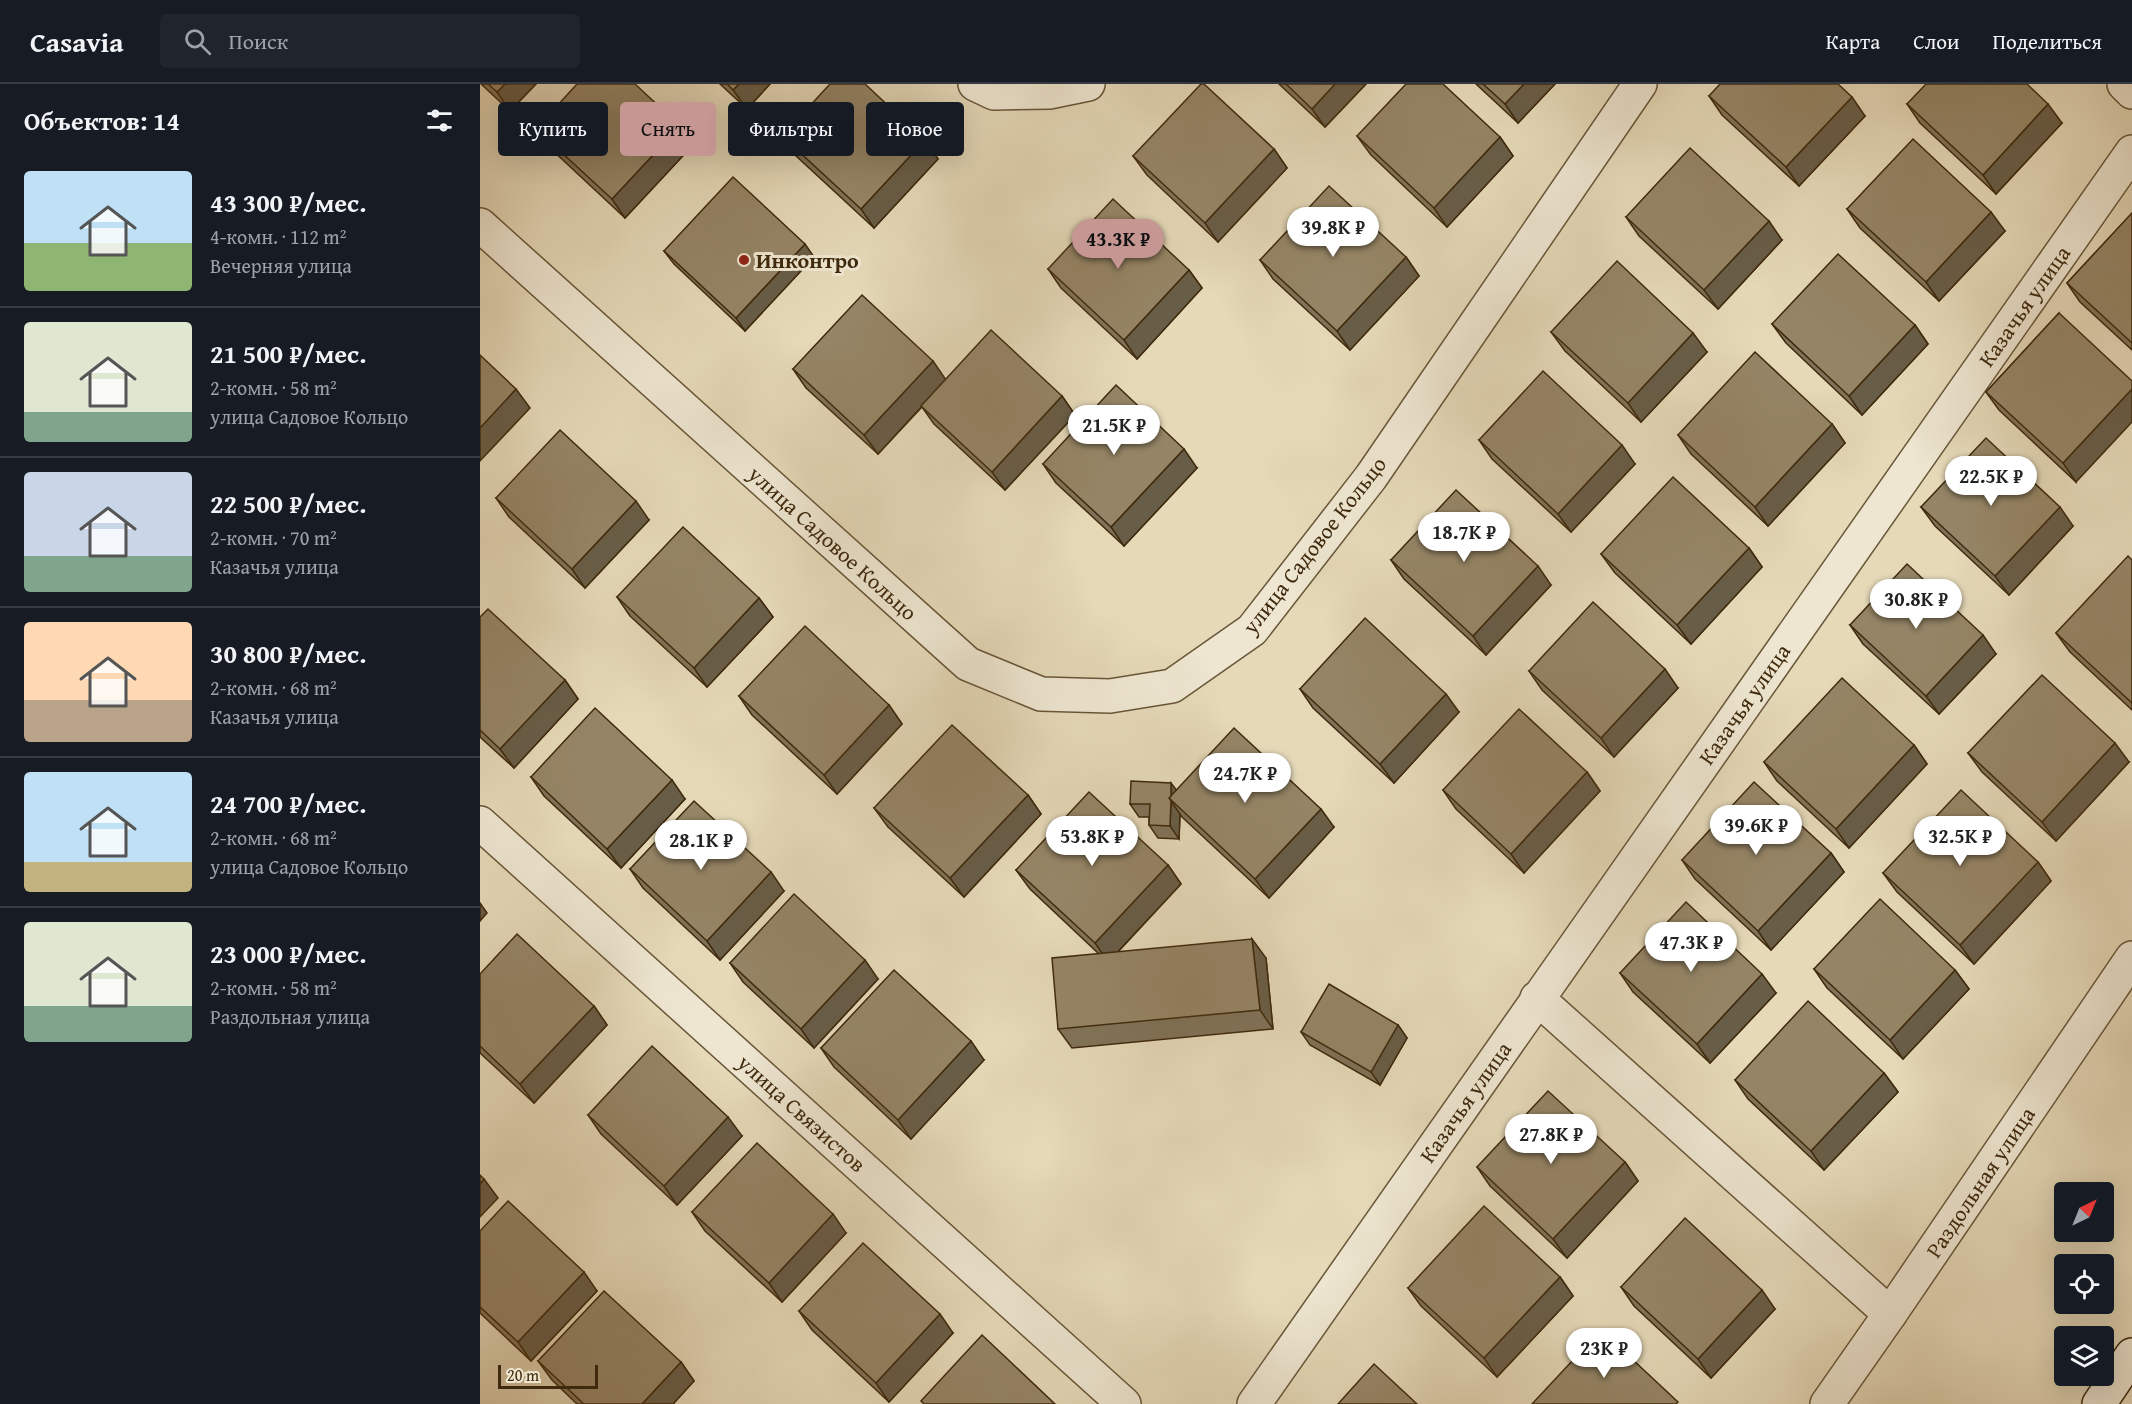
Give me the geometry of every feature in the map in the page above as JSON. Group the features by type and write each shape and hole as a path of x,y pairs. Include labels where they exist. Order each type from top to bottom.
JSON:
{"street":[{"path":"975,84 994,93 1049,92 1088,84"},
{"name":"улица Садовое Кольцо","path":"480,225 968,664 1041,694 1110,696 1172,686 1252,630 1371,477 1640,84"},
{"path":"2124,84 2132,92"},
{"name":"Казачья улица","path":"1254,1404 2132,152"},
{"name":"улица Связистов","path":"480,823 1124,1404"},
{"name":"Раздольная улица","path":"1827,1404 2132,958"},
{"path":"1537,998 1890,1314"},
{"path":"2099,1404 2132,1355"}],"building":[{"path":"488,84 505,84 497,92"},
{"path":"577,84 635,84 654,102 620,102 620,156 652,156 612,199 565,156 608,156 608,102 561,102"},
{"path":"727,84 739,84 733,90"},
{"path":"830,84 865,84 884,102 866,102 866,156 910,156 861,209 804,156 854,156 854,102 813,102"},
{"path":"1201,84 1204,84 1274,149 1205,223 1133,156"},
{"path":"1286,84 1335,84 1312,109"},
{"path":"1406,84 1443,84 1500,137 1434,208 1357,136"},
{"path":"1483,84 1524,84 1505,104"},
{"path":"1720,84 1838,84 1852,97 1786,167 1709,96"},
{"path":"1926,84 2027,84 2048,104 1983,175 1907,104"},
{"path":"1913,139 1991,212 1926,282 1847,209"},
{"path":"1690,148 1769,221 1704,290 1626,217"},
{"name":"Инконтро","path":"733,177 805,244 736,318 664,251"},
{"path":"1329,186 1406,257 1337,331 1260,260"},
{"path":"1113,199 1189,270 1124,340 1048,269"},
{"path":"2132,213 2132,343 2067,283"},
{"path":"1838,254 1915,325 1849,396 1772,324"},
{"path":"1617,261 1693,333 1628,403 1551,332"},
{"path":"862,295 933,361 864,435 793,369"},
{"path":"2059,313 2132,381 2132,389 2063,463 1986,392"},
{"path":"991,330 1062,396 992,472 921,406"},
{"path":"1755,352 1832,424 1755,507 1678,435"},
{"path":"480,355 516,389 480,428"},
{"path":"1543,371 1622,445 1558,514 1479,440"},
{"path":"1116,385 1184,449 1111,527 1043,464"},
{"path":"560,430 636,501 572,569 496,498"},
{"path":"1986,438 2060,507 1995,576 1921,507"},
{"path":"1673,477 1749,548 1677,625 1601,554"},
{"path":"1456,490 1538,566 1473,636 1391,560"},
{"path":"683,527 759,598 694,668 617,597"},
{"path":"2128,556 2132,560 2132,703 2056,633"},
{"path":"1907,564 1983,635 1926,696 1850,625"},
{"path":"1593,602 1665,669 1601,738 1529,671"},
{"path":"488,609 565,680 500,749 480,730 480,617"},
{"path":"1365,618 1446,694 1380,764 1300,689"},
{"path":"805,626 889,705 824,775 739,696"},
{"path":"2042,675 2115,743 2042,822 1968,753"},
{"path":"1842,678 1914,745 1836,829 1764,762"},
{"path":"595,708 672,780 607,849 531,777"},
{"path":"1519,709 1587,772 1511,854 1443,790"},
{"path":"952,725 1028,795 950,878 874,808"},
{"path":"1234,728 1321,809 1255,879 1169,798"},
{"path":"1131,781 1171,783 1170,826 1149,825 1150,804 1130,804"},
{"path":"1754,782 1831,853 1758,931 1682,860"},
{"path":"1961,790 2038,862 1960,945 1883,873"},
{"path":"1089,792 1168,865 1095,943 1016,870"},
{"path":"694,801 771,872 707,941 630,869"},
{"path":"794,894 865,960 801,1029 730,963"},
{"path":"1880,899 1955,970 1890,1040 1814,969"},
{"path":"1686,902 1762,974 1697,1044 1620,973"},
{"path":"517,934 594,1006 520,1084 480,1046 480,974"},
{"path":"1252,939 1260,1010 1058,1029 1052,958"},
{"path":"894,970 971,1041 898,1120 821,1048"},
{"path":"1329,984 1398,1025 1371,1072 1301,1032"},
{"path":"1808,1001 1884,1073 1811,1151 1735,1080"},
{"path":"652,1046 728,1117 664,1186 588,1115"},
{"path":"1548,1091 1625,1162 1553,1239 1477,1167"},
{"path":"757,1143 833,1214 769,1283 692,1212"},
{"path":"508,1201 584,1272 518,1342 480,1307 480,1231"},
{"path":"1484,1206 1560,1277 1484,1358 1408,1288"},
{"path":"1685,1218 1762,1290 1698,1359 1621,1287"},
{"path":"863,1243 940,1314 876,1383 799,1311"},
{"path":"604,1291 681,1362 642,1404 584,1404 538,1361"},
{"path":"1601,1330 1678,1402 1676,1404 1532,1404"},
{"path":"982,1335 1055,1404 924,1404 921,1401"},
{"path":"1374,1364 1417,1404 1338,1404"}],"place":[{"name":"Инконтро","path":"744,260"}]}
